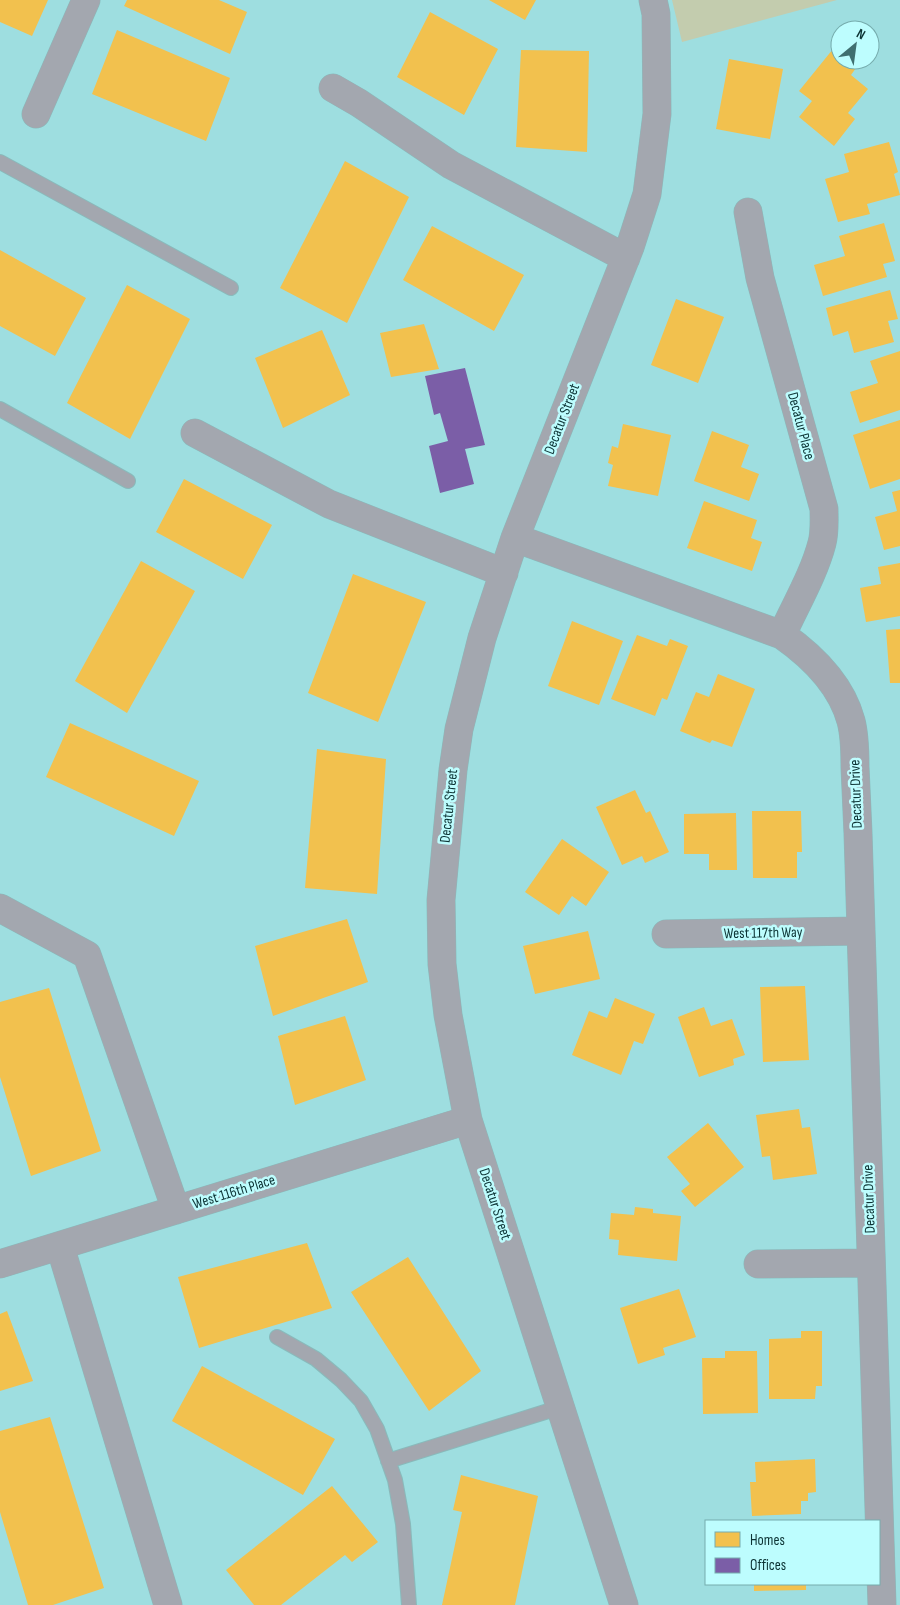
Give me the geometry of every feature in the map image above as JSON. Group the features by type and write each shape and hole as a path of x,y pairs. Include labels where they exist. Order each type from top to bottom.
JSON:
{"street":[{"path":"36,114 86,0"},
{"name":"Decatur Street","path":"624,1605 468,1120 448,1015 442,964 441,900 447,817 459,729 482,638 516,538 626,258 647,194 657,114 654,7"},
{"path":"334,88 451,165 626,258"},
{"name":"Decatur Place","path":"748,212 760,278 824,508 825,526 822,543 782,635"},
{"path":"196,433 329,504 504,573"},
{"name":"Decatur Drive","path":"516,538 782,635 823,669 842,700 850,720 854,740 879,1520"},
{"path":"0,908 87,955 176,1210"},
{"name":"West 117th Way","path":"666,934 860,931"},
{"name":"West 116th Place","path":"0,1264 468,1120"},
{"path":"60,1246 168,1605"},
{"path":"758,1264 871,1263"},
{"name":"Decatur Drive","path":"880,1543 882,1605"}],"lane":[{"path":"0,162 231,288"},
{"path":"0,409 128,481"},
{"path":"277,1338 316,1359 342,1380 361,1401 377,1429 395,1480 403,1524 409,1605"},
{"path":"388,1461 561,1407"}],"green space":[{"path":"672,0 837,0 682,42"}],"building: Homes":[{"path":"0,0 48,0 32,36 0,22"},
{"path":"127,0 219,0 247,12 230,54 124,6"},
{"path":"489,0 536,0 525,20"},
{"path":"430,12 498,49 464,115 397,77"},
{"path":"117,30 230,78 206,141 92,94"},
{"path":"521,50 589,51 587,152 516,147"},
{"path":"830,53 830,70 855,70 851,75 868,89 848,113 855,119 834,146 799,117 812,101 799,91"},
{"path":"729,59 783,69 770,139 716,129"},
{"path":"889,142 898,172 894,174 900,195 867,204 870,214 838,222 825,179 849,172 844,154"},
{"path":"345,161 409,197 347,323 280,288"},
{"path":"884,223 895,261 883,264 887,277 823,296 814,265 845,256 839,236"},
{"path":"432,226 524,275 494,331 403,280"},
{"path":"0,250 86,298 55,356 0,326"},
{"path":"127,285 190,319 130,439 67,403"},
{"path":"890,290 898,319 888,321 894,342 854,353 848,331 833,336 826,308"},
{"path":"676,299 724,317 698,383 651,365"},
{"path":"424,324 439,369 391,377 380,333"},
{"path":"322,330 350,395 283,428 255,358"},
{"path":"900,351 900,410 860,423 850,392 878,383 870,361"},
{"path":"900,420 900,479 870,489 853,435"},
{"path":"623,424 671,435 658,496 608,486 613,465 608,463 612,446 618,448"},
{"path":"712,431 749,445 741,467 759,474 749,501 694,481"},
{"path":"184,479 272,525 243,579 156,532"},
{"path":"900,490 900,546 884,550 875,517 897,511 892,492"},
{"path":"704,501 757,520 751,538 762,542 752,571 687,548"},
{"path":"141,561 195,591 127,713 75,681"},
{"path":"900,563 900,616 866,622 860,588 881,584 878,567"},
{"path":"353,574 426,602 378,722 308,693"},
{"path":"572,621 623,641 599,705 548,686"},
{"path":"900,629 900,683 890,683 886,630"},
{"path":"637,635 667,646 670,639 688,646 667,700 662,698 655,716 611,699"},
{"path":"718,674 755,689 732,747 712,740 710,743 680,731 696,692 709,697"},
{"path":"70,723 199,781 174,836 46,777"},
{"path":"317,749 386,759 377,894 305,888"},
{"path":"635,790 646,813 650,811 669,852 645,863 642,856 622,865 596,807"},
{"path":"752,811 801,811 802,852 797,852 797,878 753,878"},
{"path":"736,813 737,870 709,870 709,854 684,854 684,814"},
{"path":"562,839 609,872 586,906 572,896 559,915 525,892"},
{"path":"347,919 368,982 273,1016 255,946"},
{"path":"588,931 600,979 535,994 523,946"},
{"path":"805,986 809,1060 763,1062 760,987"},
{"path":"49,988 101,1151 31,1176 0,1077 0,1002"},
{"path":"615,998 655,1014 643,1044 634,1041 621,1075 572,1055 589,1011 607,1018"},
{"path":"704,1007 711,1026 732,1019 745,1055 733,1059 734,1065 699,1077 678,1017"},
{"path":"345,1016 366,1080 295,1105 278,1036"},
{"path":"799,1109 802,1128 810,1127 817,1174 773,1180 770,1156 762,1157 756,1115"},
{"path":"708,1123 744,1167 695,1207 681,1191 690,1184 667,1157"},
{"path":"635,1207 653,1209 653,1213 681,1216 677,1261 618,1255 619,1240 609,1239 611,1213 634,1215"},
{"path":"307,1243 332,1308 199,1348 178,1277"},
{"path":"408,1257 481,1371 429,1411 351,1292"},
{"path":"679,1289 696,1337 663,1348 665,1355 638,1364 620,1308"},
{"path":"7,1311 33,1381 0,1391 0,1314"},
{"path":"801,1331 822,1331 822,1386 816,1386 815,1399 769,1399 769,1339 801,1338"},
{"path":"725,1351 757,1351 758,1413 703,1414 702,1358 725,1358"},
{"path":"202,1366 335,1439 303,1495 172,1421"},
{"path":"50,1417 104,1588 53,1605 28,1605 0,1512 0,1431"},
{"path":"815,1459 816,1492 808,1493 808,1501 801,1501 801,1514 752,1516 750,1482 756,1482 755,1462"},
{"path":"461,1475 538,1496 515,1605 442,1605 462,1512 453,1510"},
{"path":"332,1486 378,1542 352,1562 345,1555 281,1605 254,1605 226,1570"},
{"path":"754,1585 806,1585 806,1590 754,1591"}],"building: Offices":[{"path":"465,368 485,445 465,449 474,484 440,493 429,446 448,441 440,413 434,415 425,376"}]}
